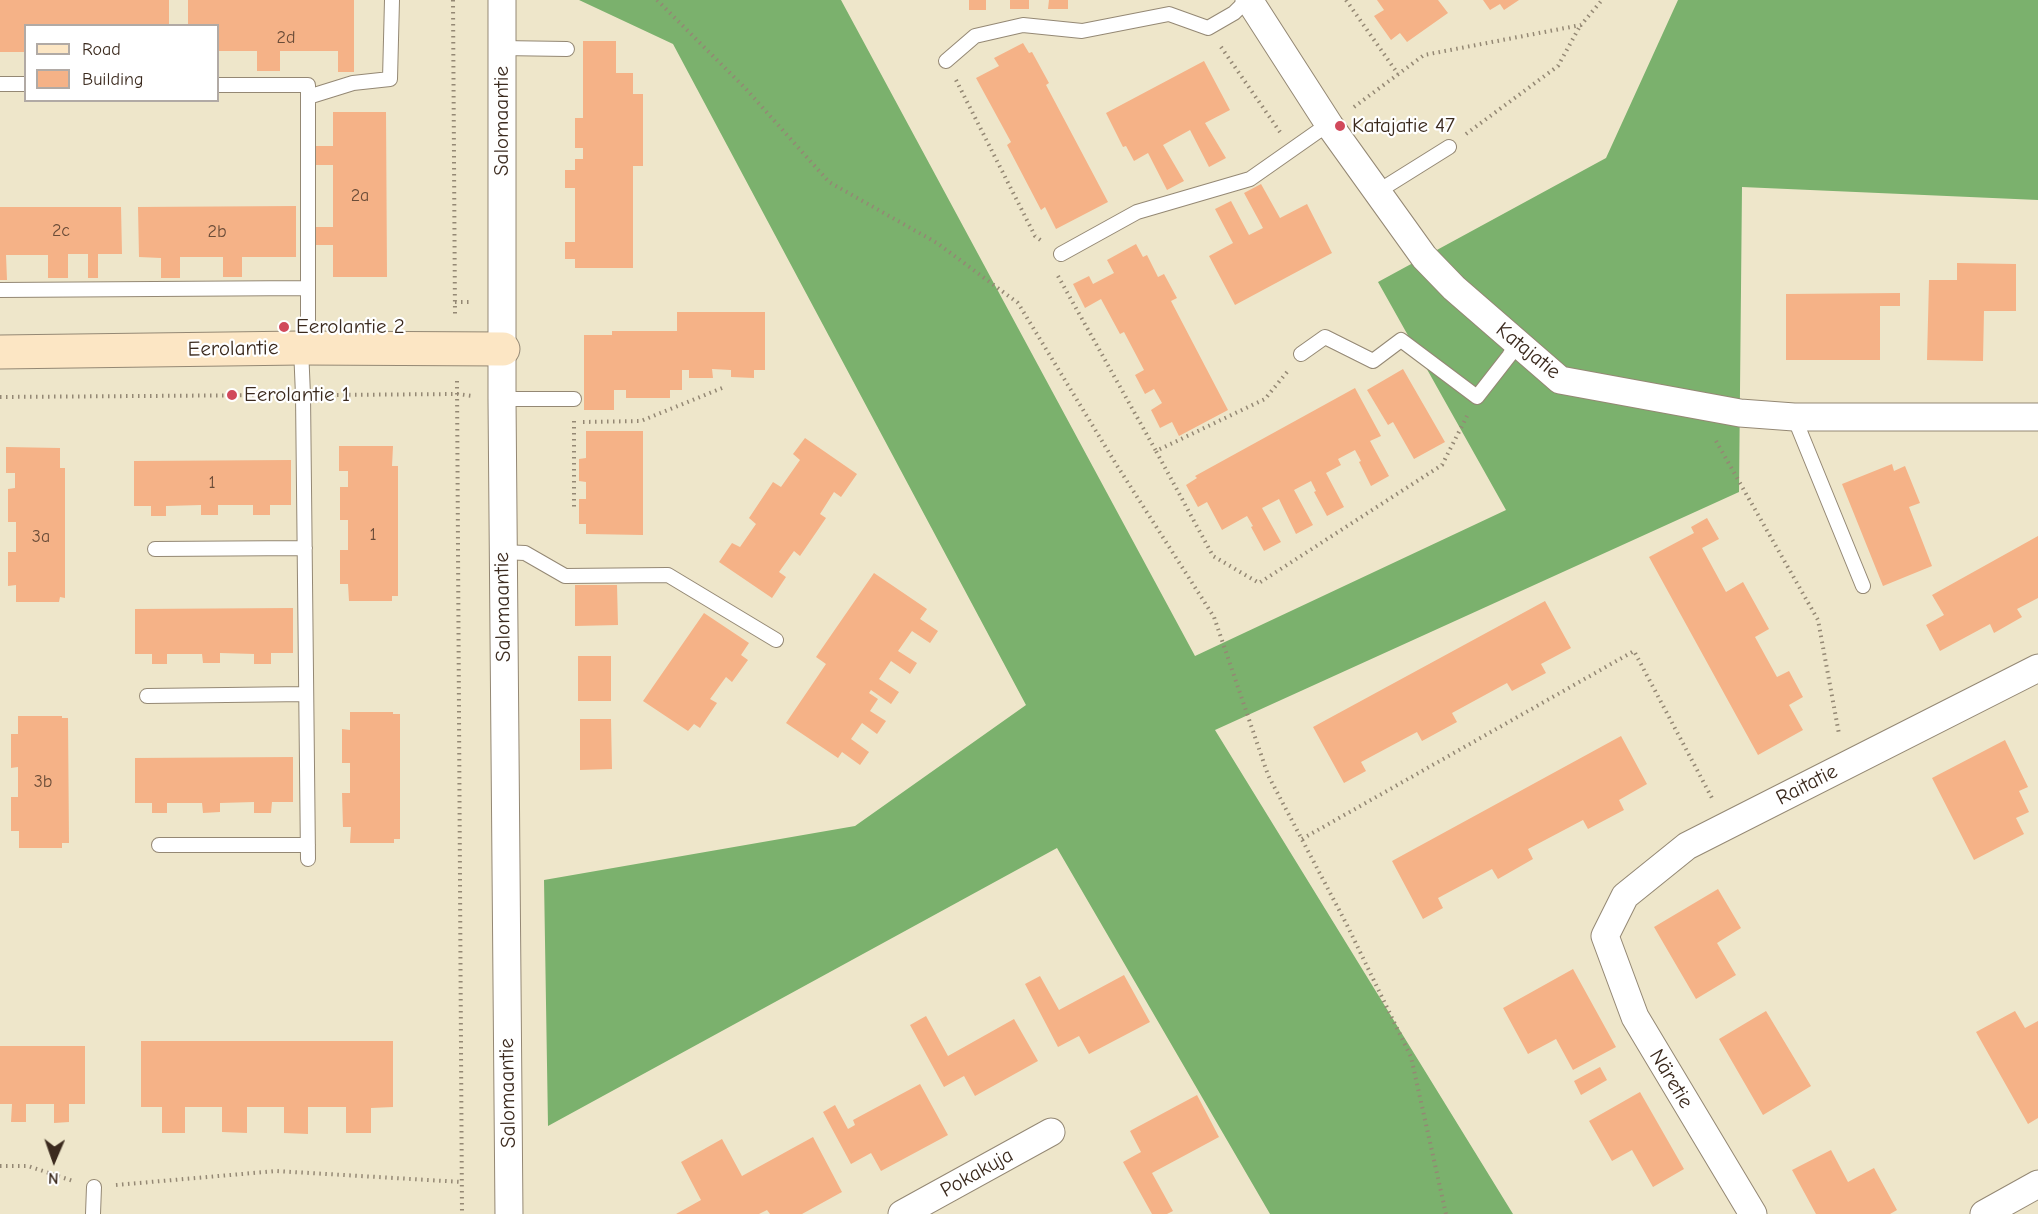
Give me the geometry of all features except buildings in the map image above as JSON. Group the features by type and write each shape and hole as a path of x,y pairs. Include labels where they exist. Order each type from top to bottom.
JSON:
{"street":[{"name":"Salomaantie","path":"502,0 502,399 509,1214"},
{"name":"Katajatie","path":"1248,0 1330,126 1424,257 1454,288 1560,380 1740,412 1794,417 2038,417"},
{"name":"Eerolantie","path":"0,352 304,348 502,349"},
{"name":"Raitatie","path":"1605,936 1625,896 1687,846 2038,668"},
{"name":"Näretie","path":"1605,936 1635,1017 1753,1214"},
{"name":"Pokakuja","path":"902,1214 1051,1132"},
{"path":"1984,1214 2038,1184"}],"lane":[{"path":"308,97 353,83 390,79 392,0"},
{"path":"946,61 975,36 1023,25 1082,31 1169,14 1208,28 1234,13 1248,0"},
{"path":"501,48 567,49"},
{"path":"0,84 24,84"},
{"path":"219,85 308,85 309,288 303,395 308,859"},
{"path":"1061,254 1137,212 1250,179 1317,132 1330,126"},
{"path":"1377,192 1449,147"},
{"path":"0,290 309,288"},
{"path":"1301,354 1325,337 1374,362 1401,340 1477,397 1517,343"},
{"path":"502,399 574,399"},
{"path":"1794,417 1863,585"},
{"path":"155,549 305,548"},
{"path":"503,552 525,553 565,576 668,575 776,640"},
{"path":"147,696 306,694"},
{"path":"159,845 308,845"},
{"path":"93,1214 94,1187"}],"path":[{"path":"453,0 455,348 458,394 462,1214"},
{"path":"657,0 746,89 829,182 937,243 1018,303 1116,464 1214,617 1268,775 1347,925 1411,1057 1446,1214"},
{"path":"1346,0 1398,74"},
{"path":"1449,147 1558,66 1581,25 1602,0"},
{"path":"1330,126 1424,55 1581,25"},
{"path":"1208,28 1292,150"},
{"path":"1301,354 1265,399 1156,451 1213,556 1259,583 1442,465 1477,397"},
{"path":"574,422 641,421 722,388"},
{"path":"0,397 458,394"},
{"path":"574,399 574,510"},
{"path":"1715,439 1818,620 1845,766"},
{"path":"1302,839 1634,651 1727,826"},
{"path":"0,1166 28,1166 94,1187 276,1171 462,1182"}],"green space":[{"path":"579,0 841,0 1195,656 1506,510 1378,282 1606,158 1678,0 2038,0 2038,200 1742,187 1739,492 1215,730 1513,1214 1270,1214 1057,848 548,1126 544,880 855,826 1026,705 673,44"}],"place":[{"name":"Katajatie 47","path":"1340,126"},
{"name":"Eerolantie 2","path":"284,327"},
{"name":"Eerolantie 1","path":"232,395"}]}
